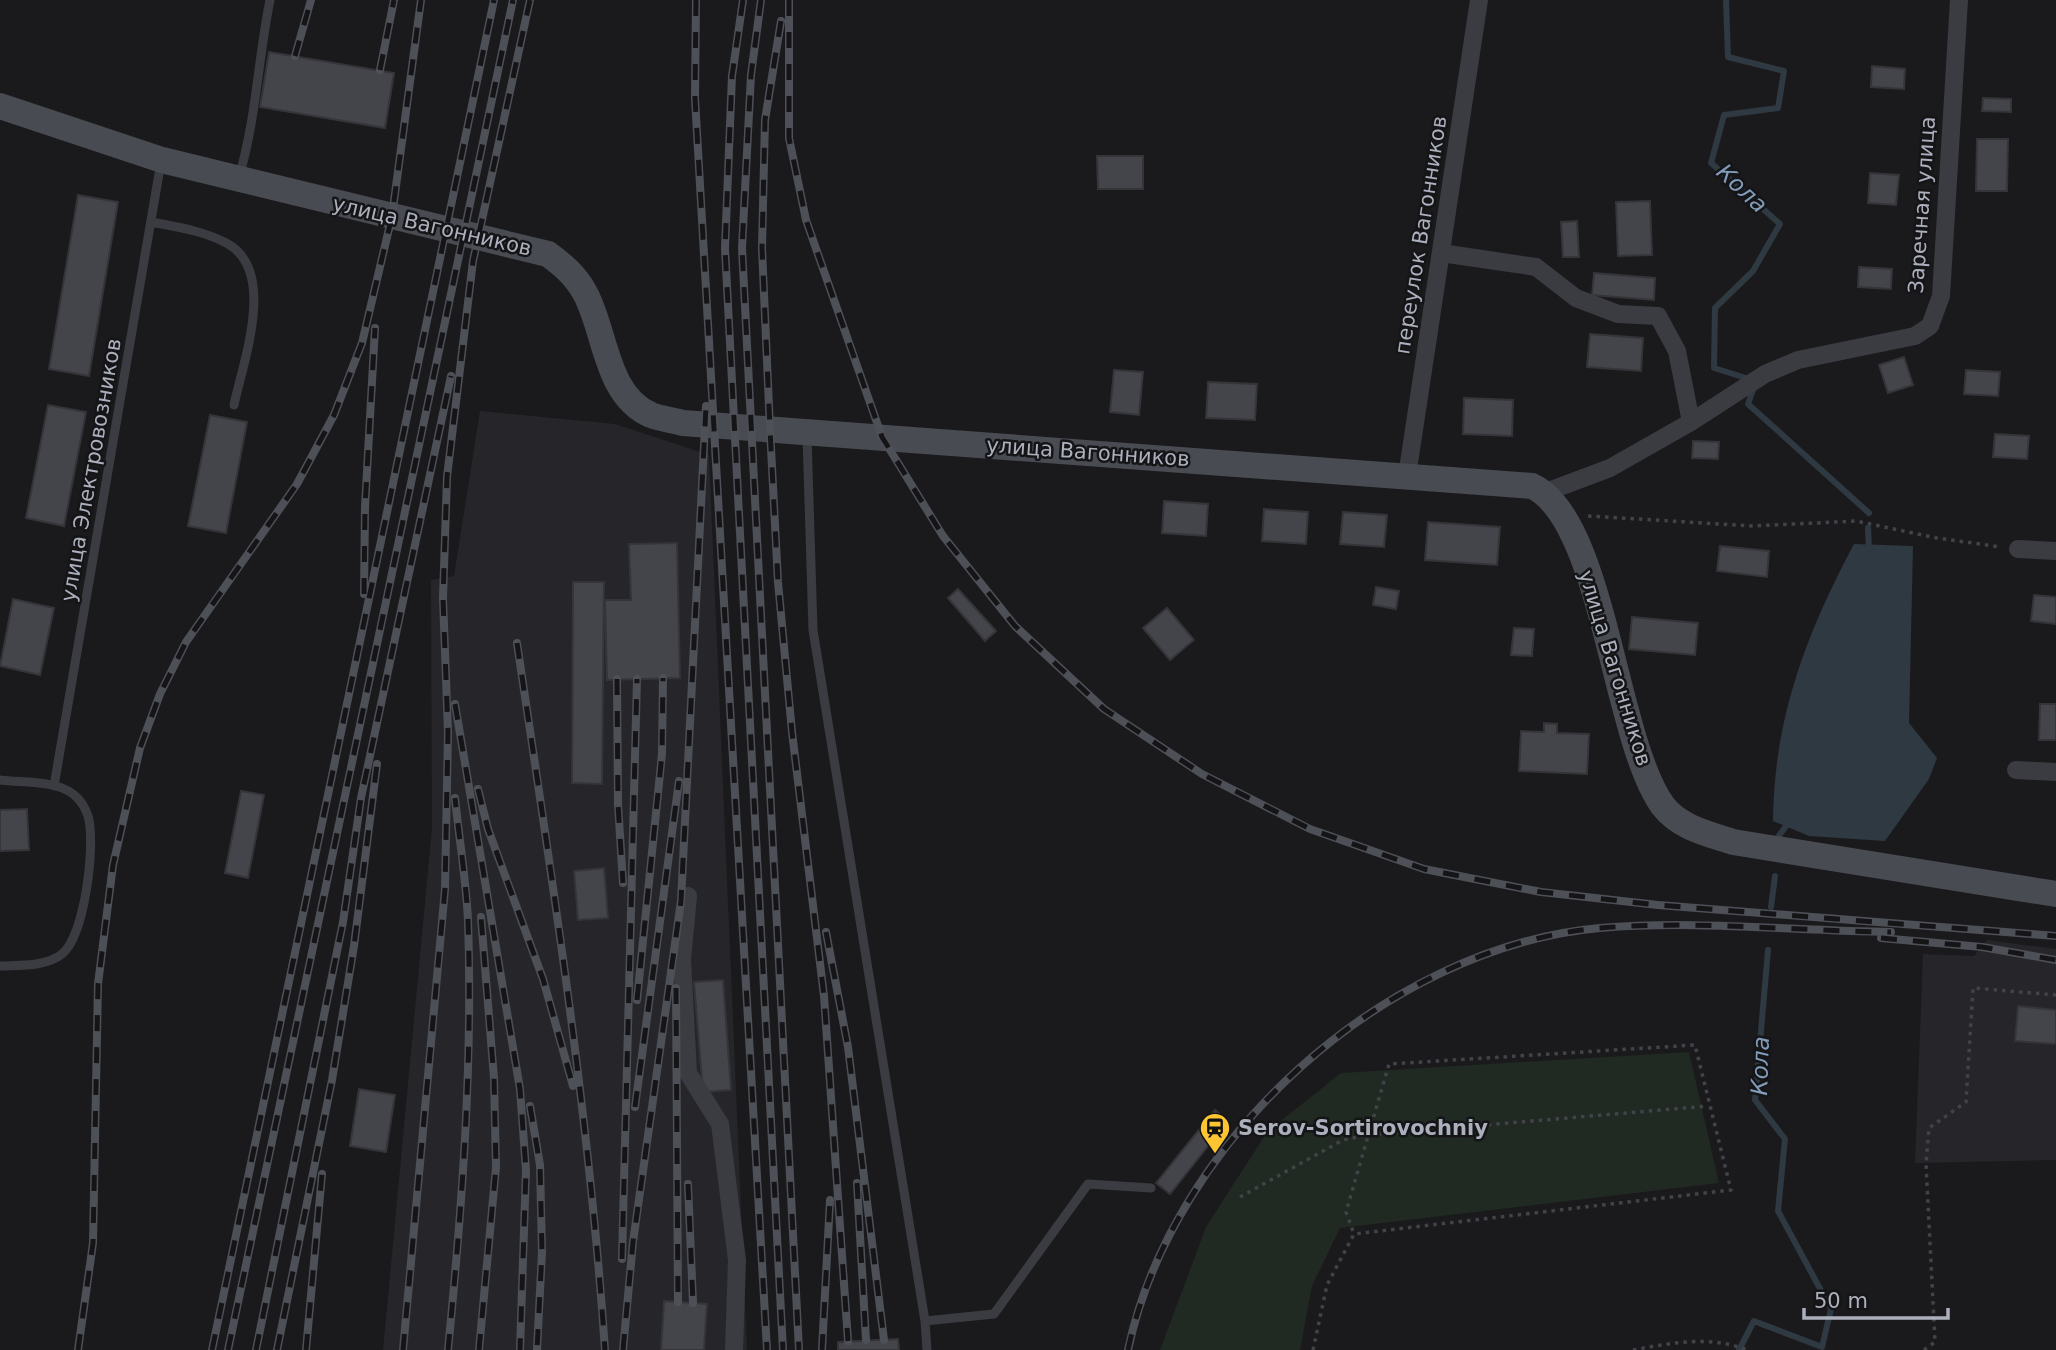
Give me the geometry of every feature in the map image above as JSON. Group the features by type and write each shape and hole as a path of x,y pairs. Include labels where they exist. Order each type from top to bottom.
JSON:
{"street":[{"name":"переулок Вагонников","path":"1408,476 1479,0"},
{"name":"Заречная улица","path":"1546,492 1610,468 1691,422 1765,374 1798,360 1915,336 1930,326 1941,296 1959,0"},
{"name":"улица Вагонников","path":"0,106 162,160 548,254 569,270 585,293 616,378 630,400 650,415 683,423 1532,486 1546,492 1565,514 1597,600 1645,772 1664,807 1692,829 1733,842 2056,894"},
{"path":"1441,253 1536,267 1576,298 1618,314 1658,316 1677,351 1691,422"},
{"path":"2018,549 2056,551"},
{"path":"2016,770 2056,772"},
{"path":"688,896 682,960 688,1073 720,1124 737,1260 734,1350"}],"lane":[{"path":"239,179 246,153 260,47 270,0"},
{"name":"улица Электровозников","path":"54,786 162,160"},
{"path":"151,222 204,233 231,245 247,262 255,282 255,307 234,405"},
{"path":"807,431 813,630 925,1321 927,1350"},
{"path":"0,780 54,786 71,792 83,803 89,817 91,836 78,931 61,955 45,962 0,966"},
{"path":"925,1321 994,1314 1088,1184 1151,1188"}],"path":[{"path":"1565,514 1753,526 1856,521 1937,538 2018,549"},
{"path":"1924,1350 1935,1342 1926,1164 1929,1128 1966,1102 1973,988 2056,995"},
{"path":"1313,1350 1327,1285 1354,1234 1346,1212 1389,1063 1695,1045 1731,1190 1354,1234"},
{"path":"1240,1197 1343,1140 1368,1135 1709,1106"},
{"path":"1633,1350 1679,1341 1728,1342 1747,1350"}],"shaded area":[{"path":"480,411 615,424 709,455 747,1350 383,1350 432,828 431,580 454,576"},
{"path":"1854,544 1913,546 1909,723 1937,758 1929,779 1885,841 1809,836 1773,821 1779,747 1786,712 1821,611"},
{"path":"1987,940 2056,949 2056,1160 1915,1163 1923,954 1974,956"},
{"path":"1689,1052 1719,1183 1340,1228 1312,1286 1300,1350 1160,1350 1206,1227 1267,1132 1341,1073"}],"building":[{"path":"269,52 394,73 385,128 260,107"},
{"path":"1872,66 1905,69 1904,89 1871,87"},
{"path":"1983,98 2011,99 2011,112 1982,111"},
{"path":"1977,139 2008,139 2007,191 1976,191"},
{"path":"1097,156 1143,156 1143,189 1098,189"},
{"path":"1870,173 1899,175 1896,205 1868,203"},
{"path":"78,195 118,202 89,376 49,369"},
{"path":"1650,201 1652,255 1618,256 1616,202"},
{"path":"1577,221 1579,257 1563,257 1561,222"},
{"path":"1859,267 1892,269 1891,289 1858,287"},
{"path":"1594,273 1655,278 1654,300 1592,295"},
{"path":"1590,334 1643,338 1641,371 1587,367"},
{"path":"1904,357 1913,385 1888,393 1879,365"},
{"path":"1114,370 1143,372 1139,415 1110,412"},
{"path":"1966,370 2000,372 1998,396 1964,394"},
{"path":"1208,382 1257,384 1255,420 1206,418"},
{"path":"1464,398 1513,400 1512,436 1463,434"},
{"path":"48,405 86,412 64,526 26,518"},
{"path":"210,415 247,422 226,533 188,526"},
{"path":"1995,434 2029,436 2027,459 1993,457"},
{"path":"1693,441 1719,442 1718,459 1692,458"},
{"path":"1164,501 1208,504 1206,536 1162,533"},
{"path":"1264,509 1308,512 1306,544 1262,541"},
{"path":"1343,512 1387,515 1384,547 1340,544"},
{"path":"1428,522 1500,527 1497,565 1425,560"},
{"path":"677,543 680,678 607,680 605,600 631,600 629,544"},
{"path":"1720,546 1769,551 1767,577 1717,571"},
{"path":"573,582 604,582 602,784 572,783"},
{"path":"1376,587 1399,591 1396,609 1373,605"},
{"path":"958,589 996,631 985,641 948,598"},
{"path":"2034,595 2056,597 2056,624 2031,621"},
{"path":"13,599 54,608 40,675 0,666"},
{"path":"1167,608 1194,640 1170,660 1143,628"},
{"path":"1632,617 1698,623 1695,655 1629,649"},
{"path":"1514,628 1534,629 1532,656 1511,655"},
{"path":"2040,704 2056,704 2056,740 2039,740"},
{"path":"1544,723 1557,724 1557,733 1589,734 1587,774 1519,771 1521,731 1544,732"},
{"path":"241,791 264,795 248,878 225,873"},
{"path":"27,809 29,850 0,851 0,810"},
{"path":"604,868 608,918 578,920 574,871"},
{"path":"723,980 731,1090 703,1092 694,982"},
{"path":"2018,1006 2056,1010 2056,1044 2015,1041"},
{"path":"359,1089 395,1095 386,1152 350,1146"},
{"path":"1215,1110 1228,1121 1170,1194 1156,1183"},
{"path":"664,1301 707,1304 704,1350 661,1350"},
{"path":"898,1339 899,1350 838,1350 838,1342"}],"waterway":[{"name":"Кола","path":"1726,0 1728,57 1784,71 1778,108 1724,115 1711,163 1780,224 1753,271 1715,308 1714,368 1746,378"},
{"name":"Кола","path":"1753,390 1748,404 1869,513"},
{"name":"Кола","path":"1868,528 1869,551"},
{"name":"Кола","path":"1778,837 1789,822"},
{"name":"Кола","path":"1771,907 1775,876"},
{"name":"Кола","path":"1739,1350 1754,1321 1822,1347 1831,1309 1778,1211 1785,1139 1755,1100 1768,950"}],"railway":[{"path":"295,56 311,0"},
{"path":"380,70 394,0"},
{"path":"78,1350 93,1243 98,984 113,865 140,748 160,694 186,642 297,484 334,415 362,343 392,216 421,0"},
{"path":"212,1350 494,0"},
{"path":"228,1350 513,0"},
{"path":"403,1350 445,889 448,732 443,598 447,477 473,261 530,0"},
{"path":"696,0 695,98 767,1350"},
{"path":"743,0 732,76 725,248 783,1350"},
{"path":"761,0 751,75 742,248 799,1350"},
{"path":"789,0 789,138 806,220 882,437 943,536 1015,626 1104,709 1202,774 1310,829 1424,869 1541,892 1658,905 2056,936"},
{"path":"781,21 765,120 762,248 770,429 778,582 792,732 824,996 848,1341"},
{"path":"364,594 365,507 375,328"},
{"path":"256,1350 343,922 361,798 451,376"},
{"path":"623,1350 633,1242 681,901 706,406"},
{"path":"517,643 579,1084 605,1350"},
{"path":"637,1000 662,754 663,678"},
{"path":"617,679 618,804 623,883"},
{"path":"622,1259 637,679"},
{"path":"455,704 520,1089 526,1170 520,1350"},
{"path":"277,1350 332,1080 354,946 377,764"},
{"path":"635,1107 679,781"},
{"path":"478,789 488,829 543,979 573,1086"},
{"path":"448,1350 462,1189 469,1028 468,920 455,798"},
{"path":"479,1350 496,1167 494,1078 481,917"},
{"path":"1128,1350 1152,1273 1190,1199 1240,1130 1300,1068 1368,1015 1442,973 1520,943 1600,928 1709,925 1891,932"},
{"path":"826,932 848,1047 884,1340"},
{"path":"1881,938 1982,947 2056,960"},
{"path":"676,988 678,1302"},
{"path":"530,1106 540,1165 542,1252 537,1350"},
{"path":"306,1350 322,1174"},
{"path":"857,1183 866,1340"},
{"path":"688,1184 693,1303"},
{"path":"822,1350 830,1200"}],"place":[{"name":"Serov-Sortirovochniy","path":"1215,1155"}]}
